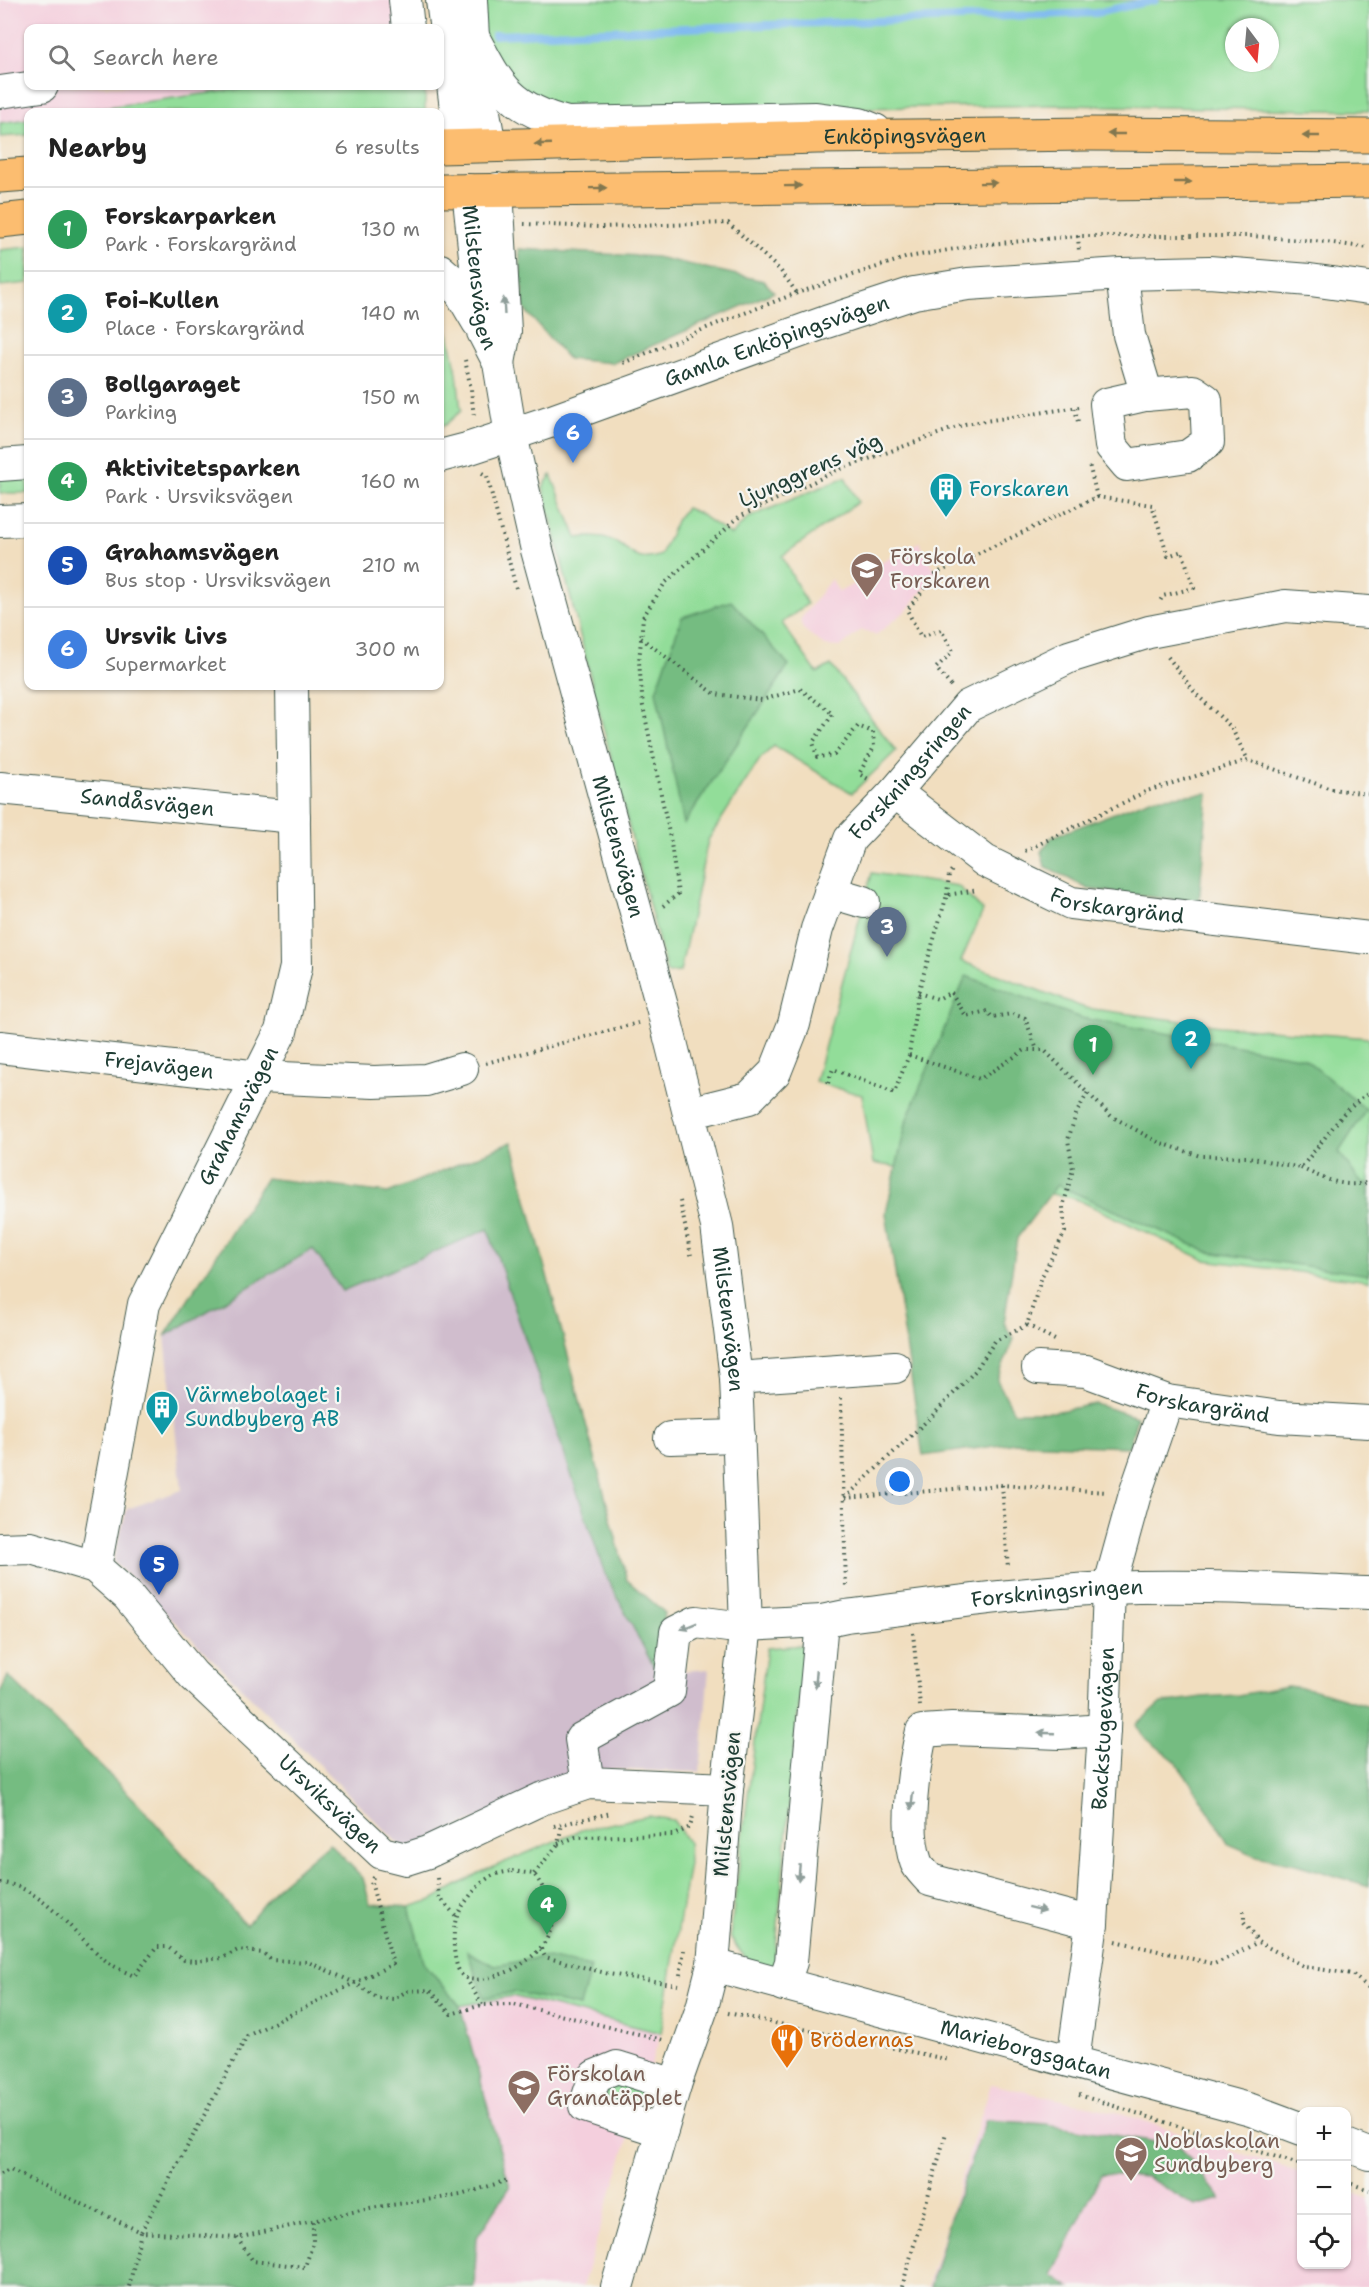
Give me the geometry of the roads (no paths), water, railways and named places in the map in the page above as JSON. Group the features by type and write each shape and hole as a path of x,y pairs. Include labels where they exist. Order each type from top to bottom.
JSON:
{"main road":[{"name":"Enköpingsvägen","path":"464,147 892,136 1090,134 1369,136"},
{"path":"464,147 468,190 1369,181"},
{"path":"0,176 24,174"},
{"path":"0,221 24,218"}],"street":[{"path":"405,0 408,24"},
{"path":"442,0 464,147"},
{"path":"464,147 472,35 471,0"},
{"path":"472,35 494,76 509,96 525,108 543,117 567,123 816,118 860,124 892,136"},
{"path":"0,92 24,89"},
{"name":"Milstensvägen","path":"468,190 500,222 505,331 499,363"},
{"name":"Milstensvägen","path":"468,190 483,332 499,363 511,435 537,550 689,1113 717,1226 736,1378 746,1625 728,1789 713,1965 702,2008 675,2085 617,2287"},
{"name":"Gamla Enköpingsvägen","path":"444,455 511,435 914,293 968,284 1122,274 1209,272 1310,279 1369,288"},
{"path":"444,273 455,283 483,332"},
{"path":"1122,274 1129,334 1148,395"},
{"path":"1193,391 1206,400 1208,442 1188,456 1127,465 1111,446 1106,404 1148,395 1193,391"},
{"path":"0,465 24,463"},
{"path":"0,521 24,520"},
{"name":"Forskningsringen","path":"689,1113 748,1098 775,1072 794,1024 817,929 850,839 895,792 968,706 1069,657 1149,632 1285,606 1369,612"},
{"name":"Grahamsvägen","path":"95,1567 144,1304 281,1031 296,968 292,690"},
{"name":"Sandåsvägen","path":"0,788 294,817"},
{"name":"Forskargränd","path":"895,792 985,861 1071,903 1369,938"},
{"path":"830,892 864,902"},
{"name":"Frejavägen","path":"0,1047 259,1077 374,1082 426,1080 462,1069"},
{"path":"736,1378 895,1367"},
{"name":"Forskargränd","path":"1038,1368 1086,1371 1167,1401 1279,1416 1369,1422"},
{"name":"Backstugevägen","path":"1073,2061 1091,1929 1104,1730 1109,1588 1135,1494 1167,1401"},
{"path":"670,1438 739,1436"},
{"name":"Ursviksvägen","path":"0,1550 31,1548 95,1567 128,1596 193,1675 382,1853 406,1859 428,1852 541,1799 588,1783 728,1789"},
{"name":"Forskningsringen","path":"588,1783 582,1739 669,1691 675,1632 696,1622 728,1626 834,1618 1010,1596 1109,1588 1191,1586 1369,1593"},
{"path":"783,1985 791,1962 834,1618"},
{"path":"1091,1929 930,1880 916,1864 909,1833 918,1748 922,1731 952,1729 1060,1733 1104,1730"},
{"name":"Marieborgsgatan","path":"713,1965 1251,2110 1297,2127"},
{"path":"662,2131 585,2106 595,2076 617,2067 675,2085"},
{"path":"1351,2147 1369,2154"}],"waterway":[{"path":"495,35 1096,13 1155,0"}],"place":[{"name":"Ursvik Livs","path":"573,463"},
{"name":"Forskaren","path":"946,518"},
{"name":"Förskola Forskaren","path":"867,598"},
{"name":"Bollgaraget","path":"887,957"},
{"name":"Foi-Kullen","path":"1191,1069"},
{"name":"Forskarparken","path":"1093,1075"},
{"name":"Värmebolaget i Sundbyberg AB","path":"162,1436"},
{"name":"Grahamsvägen","path":"159,1595"},
{"name":"Aktivitetsparken","path":"547,1935"},
{"name":"Brödernas","path":"787,2069"},
{"name":"Förskolan Granatäpplet","path":"524,2115"},
{"name":"Noblaskolan Sundbyberg","path":"1131,2182"}]}
